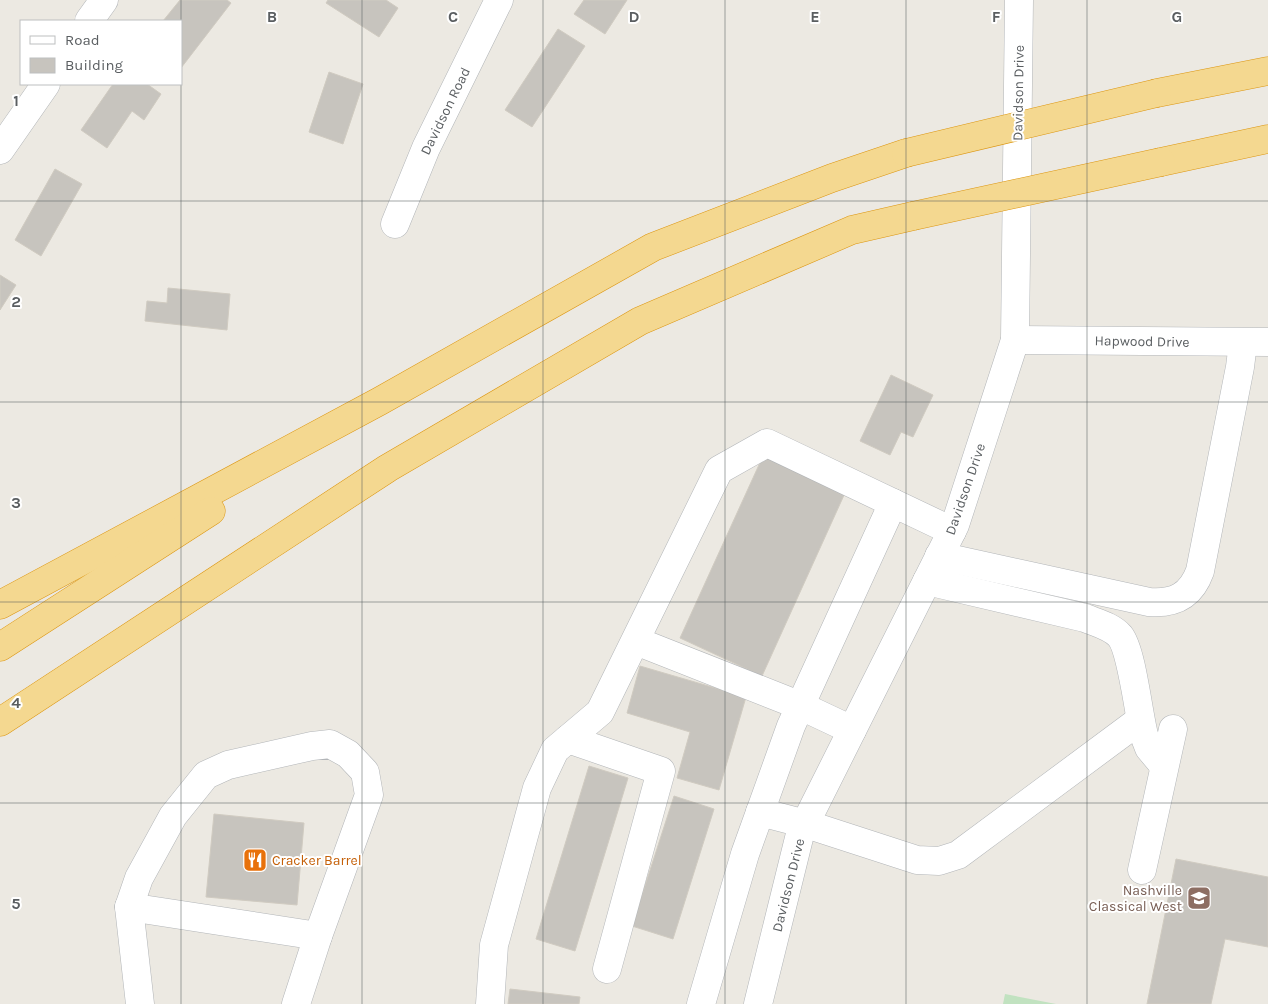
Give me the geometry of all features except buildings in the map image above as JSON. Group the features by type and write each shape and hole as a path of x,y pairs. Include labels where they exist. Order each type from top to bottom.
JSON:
{"highway":[{"path":"0,605 380,401 653,248 832,178 906,153 1157,93 1268,71"},
{"path":"0,722 388,468 640,321 852,230 1268,139"},
{"path":"0,647 380,401"}],"street":[{"path":"91,20 104,0"},
{"name":"Davidson Road","path":"394,224 426,148 499,0"},
{"name":"Davidson Drive","path":"758,1004 800,834 952,531 1015,340 1019,0"},
{"path":"0,150 45,85"},
{"name":"Hapwood Drive","path":"1015,340 1255,342"},
{"path":"1116,632 1172,602 1189,591 1195,584 1200,571 1240,367 1255,342"},
{"path":"490,1004 494,945 537,788 555,750 600,712 719,470 766,444 952,531"},
{"path":"701,1004 745,854 760,812 801,706 893,503"},
{"path":"940,556 1148,602 1172,602"},
{"path":"927,581 1085,618 1116,632 1125,645 1140,720 1150,748 1164,766"},
{"path":"636,641 801,706 852,730"},
{"path":"760,812 806,824 898,856 930,862 946,860 958,855 1140,720"},
{"path":"1142,870 1173,730"},
{"path":"568,739 661,771 607,969"},
{"path":"140,1004 129,907 139,878 173,816 206,775 228,765 312,746 330,744 348,754 365,772 369,795 318,936 296,1004"},
{"path":"129,907 318,936"}],"green space":[{"path":"1005,994 1056,1004 1003,1004"}],"place":[{"name":"Cracker Barrel","path":"255,860"},
{"name":"Nashville Classical West","path":"1199,898"}]}
